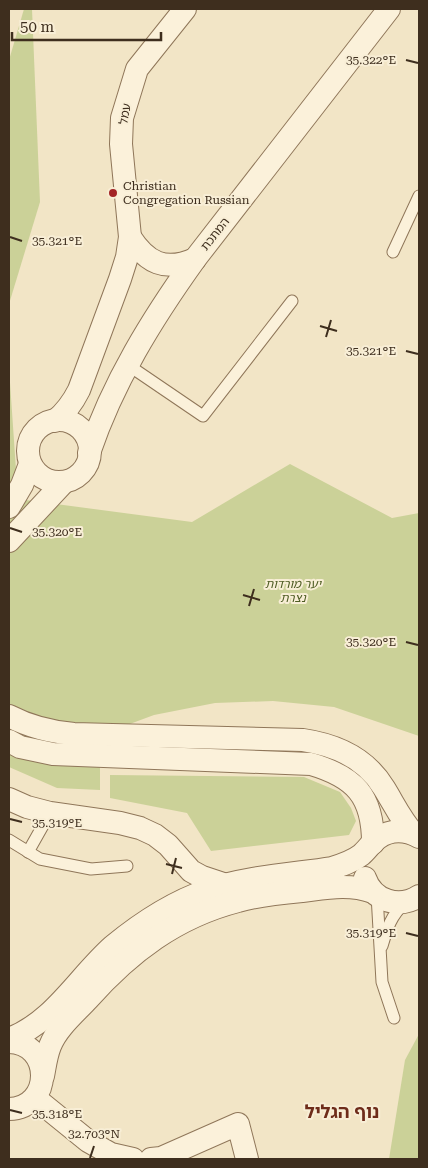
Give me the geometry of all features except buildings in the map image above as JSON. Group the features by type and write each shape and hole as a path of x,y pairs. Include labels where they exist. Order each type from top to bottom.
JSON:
{"street":[{"name":"עמל","path":"55,421 72,404 80,390 127,257 130,237 121,144 122,118 137,69 185,9"},
{"name":"המתכת","path":"90,453 106,407 128,364 167,298 195,259 389,9"},
{"path":"130,237 137,249 148,259 163,264 182,265 195,259"},
{"path":"55,421 69,422 78,427 84,434 90,453 82,471 74,478 64,482 54,482 44,479 36,473 30,464 28,453 29,443 33,434 40,426 55,421"},
{"path":"9,507 22,485 30,464"},
{"path":"9,541 64,482"},
{"path":"9,716 39,729 74,734 303,740 321,743 352,755 365,764 383,786 403,822 416,836"},
{"path":"9,741 35,751 53,754 294,763 319,766 345,777 356,786 365,799 373,826 371,845 364,857 363,869 366,881 374,893"},
{"path":"9,799 50,813 120,823 140,828 155,835 168,845 176,856 197,874 226,885"},
{"path":"9,1040 45,1018 112,947 156,915 171,907 208,890 226,885 347,864 362,855 371,845 388,832 400,831 416,836"},
{"path":"171,907 182,881 181,867 176,856"},
{"path":"130,1159 111,1154 19,1106 40,1087 50,1046 63,1027 105,979 125,960 172,927 217,907 239,900 342,886 360,887 394,903 413,899"},
{"path":"9,1040 26,1046 35,1054 41,1064 43,1076"},
{"path":"151,1159 161,1158 238,1124 246,1159"}],"lane":[{"path":"393,252 419,196"},
{"path":"128,364 203,416 292,301"},
{"path":"28,852 50,813"},
{"path":"9,840 40,859 91,869 127,866"},
{"path":"374,893 382,982 394,1018"},
{"path":"380,955 386,932 395,912 413,899"}],"green space":[{"path":"24,9 32,9 40,202 9,304 9,60"},
{"name":"יער מורדות נצרת","path":"9,368 18,499 192,522 290,464 392,518 419,513 419,736 334,707 273,701 215,703 154,715 100,735 100,790 57,788 9,767"},
{"path":"110,775 304,777 340,792 351,808 356,821 349,835 211,851 187,813 110,798"},
{"path":"419,1034 419,1159 389,1159 405,1060"}],"place":[{"name":"Christian Congregation Russian","path":"113,193"}],"district":[{"name":"נוף הגליל","path":"342,1112"}]}
